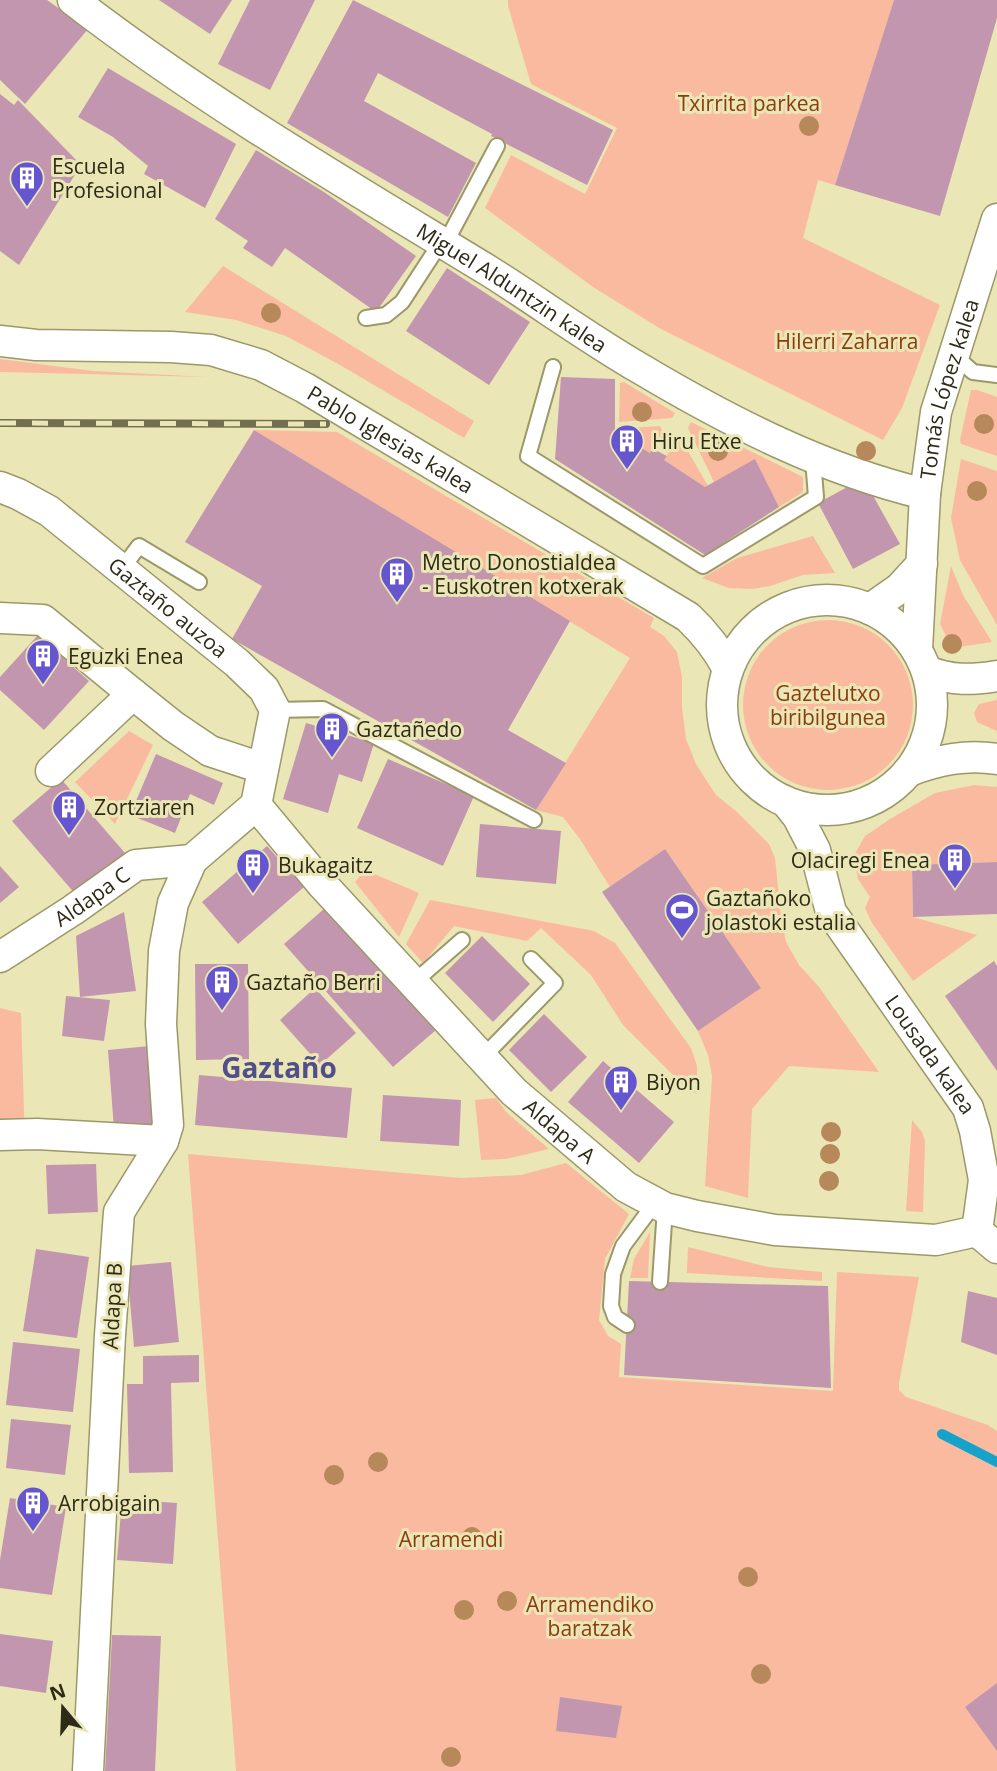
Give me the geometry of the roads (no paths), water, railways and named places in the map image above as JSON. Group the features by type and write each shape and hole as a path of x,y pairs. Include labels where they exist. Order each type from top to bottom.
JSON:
{"street":[{"name":"Miguel Alduntzin kalea","path":"73,0 120,36 265,135 443,243 640,369 813,459 876,482 925,494"},
{"name":"Tomás López kalea","path":"922,660 925,494 936,412 997,219"},
{"name":"Pablo Iglesias kalea","path":"0,341 36,345 198,349 261,365 305,388 688,617 711,640 728,669"},
{"name":"Gaztaño auzoa","path":"0,487 49,511 237,663 264,689 275,710"},
{"path":"870,609 900,588 922,564"},
{"path":"833,600 870,609 905,634 922,660 931,686 932,718 924,746 909,771 884,793 853,807 813,809 786,802 768,793 753,780 730,747 724,729 722,709 728,669 736,653 761,623 795,605 833,600"},
{"path":"0,618 43,620 173,726 210,751 262,768"},
{"path":"922,660 951,678 997,676"},
{"path":"51,772 133,694"},
{"path":"192,860 245,814 262,768 275,710"},
{"path":"932,718 955,741 988,757"},
{"path":"909,771 944,760 988,757"},
{"name":"Lousada kalea","path":"786,802 807,833 826,901 838,923 968,1108 984,1180 987,1239"},
{"path":"819,869 831,834 853,807"},
{"name":"Aldapa A","path":"245,814 321,883 514,1092 626,1187 660,1205 697,1216 775,1230 936,1240 987,1239"},
{"name":"Aldapa C","path":"0,957 136,865 192,860"},
{"name":"Aldapa B","path":"88,1771 110,1335 119,1212 163,1142 168,1125 161,1024 164,951 173,902 192,860"},
{"path":"0,1136 37,1134 163,1142"}],"lane":[{"path":"366,318 386,315 402,302 443,243 497,146"},
{"path":"954,355 974,372 997,375"},
{"path":"554,367 528,456 703,566 816,497 813,459"},
{"path":"121,570 139,546 198,582"},
{"path":"275,710 323,709 534,820"},
{"path":"413,983 462,940"},
{"path":"482,1058 555,983 531,959"},
{"path":"660,1205 660,1282"},
{"path":"627,1325 615,1317 611,1306 614,1274 623,1246 660,1205"}],"waterway":[{"path":"942,1434 997,1462"}],"railway":[{"path":"0,423 326,424"}],"place":[{"name":"Escuela Profesional","path":"27,208"},
{"name":"Hiru Etxe","path":"627,471"},
{"name":"Metro Donostialdea - Euskotren kotxerak","path":"397,604"},
{"name":"Eguzki Enea","path":"43,686"},
{"name":"Gaztañedo","path":"332,759"},
{"name":"Zortziaren","path":"69,837"},
{"name":"Olaciregi Enea","path":"955,890"},
{"name":"Bukagaitz","path":"253,895"},
{"name":"Gaztañoko jolastoki estalia","path":"682,940"},
{"name":"Gaztaño Berri","path":"222,1012"},
{"name":"Biyon","path":"621,1112"},
{"name":"Arrobigain","path":"33,1533"}],"district":[{"name":"Gaztaño","path":"279,1067"}],"park label":[{"name":"Txirrita parkea","path":"749,103"},
{"name":"Hilerri Zaharra","path":"847,341"},
{"name":"Gaztelutxo biribilgunea","path":"828,705"},
{"name":"Arramendi","path":"451,1539"},
{"name":"Arramendiko baratzak","path":"590,1616"}]}
